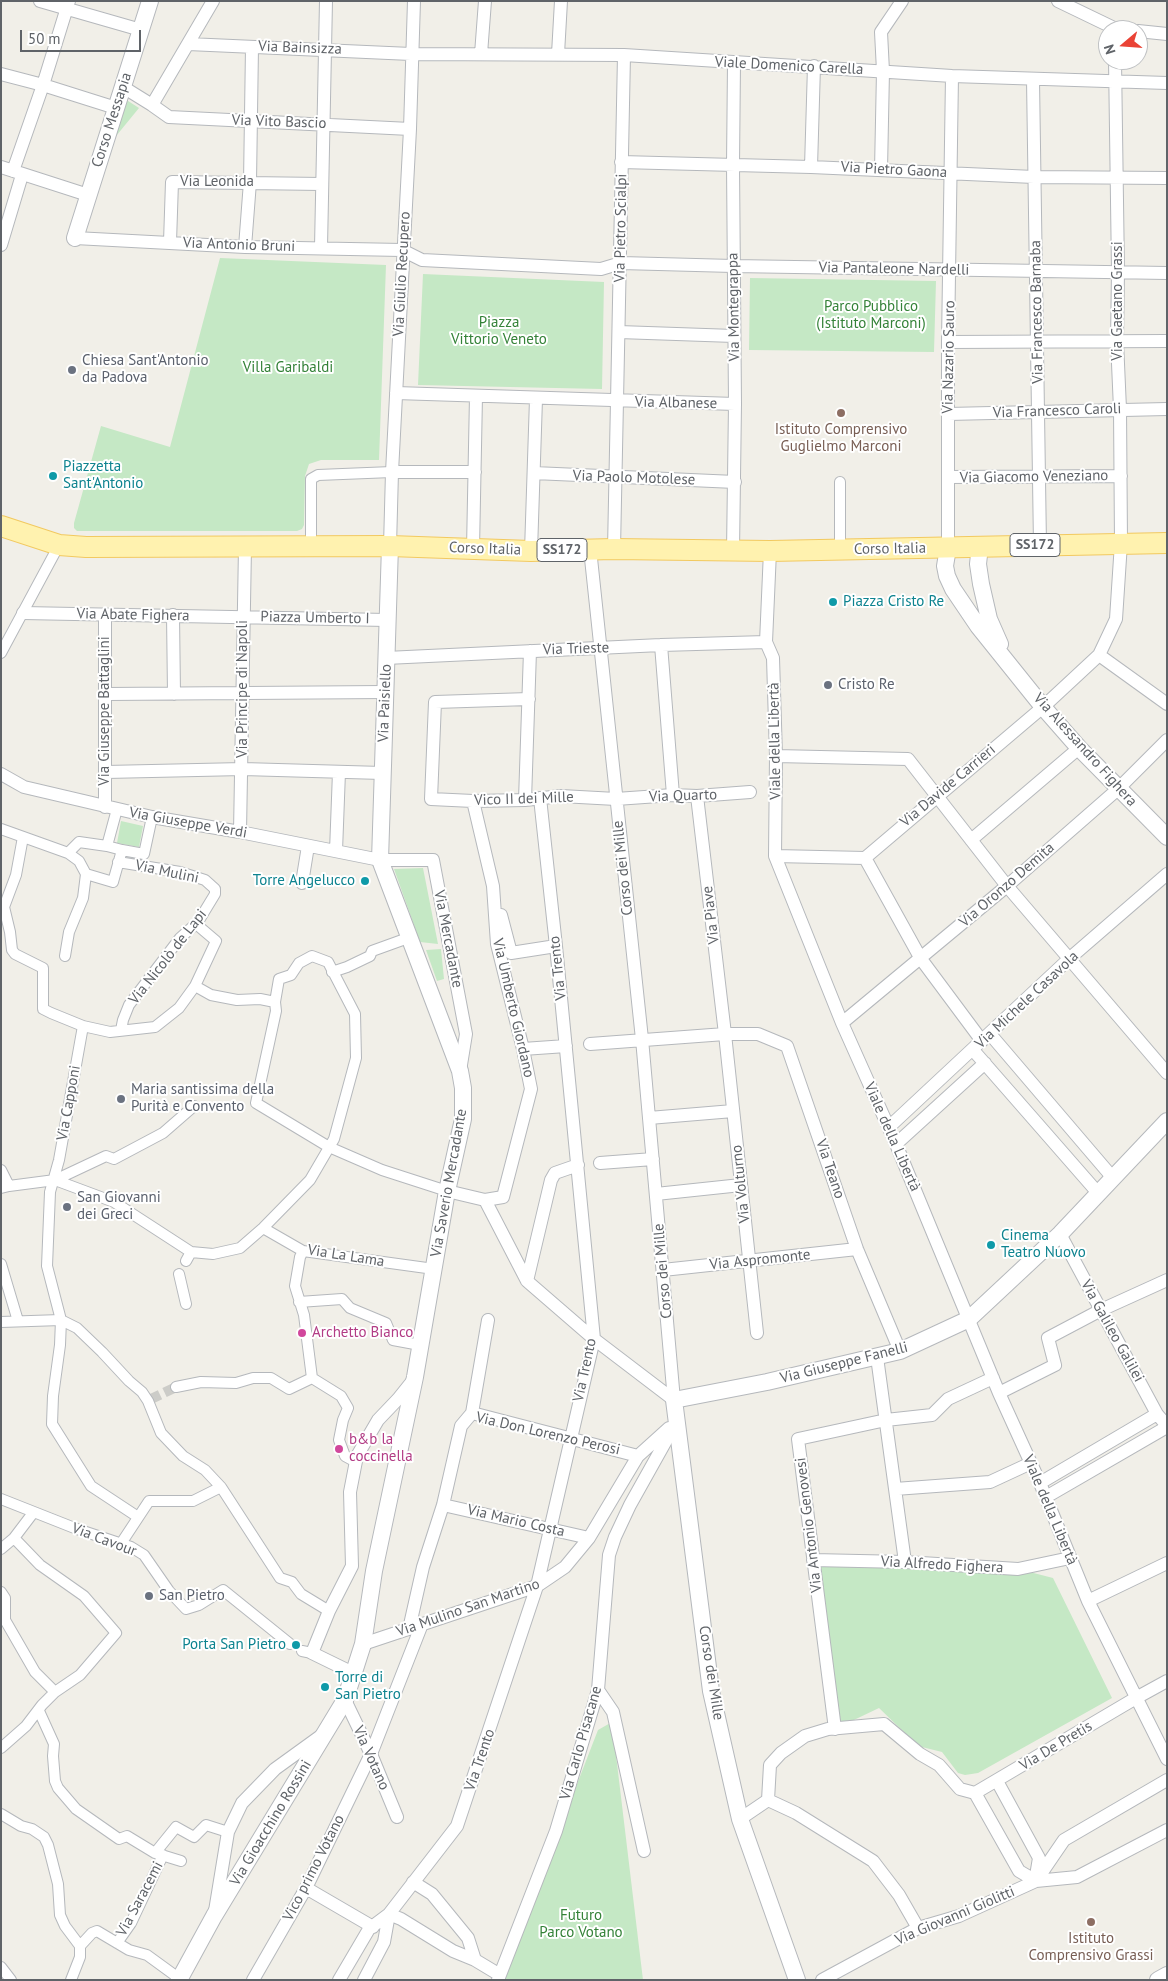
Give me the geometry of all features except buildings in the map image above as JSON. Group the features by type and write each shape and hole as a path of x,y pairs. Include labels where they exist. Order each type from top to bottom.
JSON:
{"main road":[{"name":"Corso Italia","path":"1,526 59,545 390,546 531,551 614,549 770,551 1122,543"},
{"name":"SS172","path":"1122,543 1167,543"}],"street":[{"path":"40,1 68,5 141,30"},
{"name":"Corso Messapia","path":"75,238 150,1"},
{"path":"152,104 213,1"},
{"path":"321,248 322,124 326,1"},
{"name":"Via Giulio Recupero","path":"390,546 402,250 410,129 414,1"},
{"path":"482,54 486,1"},
{"path":"558,54 561,1"},
{"path":"881,170 883,71 881,32 902,1"},
{"path":"1058,1 1098,21"},
{"path":"1,245 12,171 43,85 68,5"},
{"path":"1148,32 1167,34"},
{"name":"Via Bainsizza","path":"188,44 324,48 411,54"},
{"path":"245,247 250,182 252,46"},
{"name":"Viale Domenico Carella","path":"411,54 624,55 952,76 1167,83"},
{"name":"Via Pietro Scialpi","path":"614,549 624,55"},
{"name":"Via Montegrappa","path":"733,551 735,482 734,63"},
{"path":"811,167 814,66"},
{"name":"Via Gaetano Grassi","path":"1099,655 1116,619 1122,543 1117,341 1115,70"},
{"path":"1,74 116,108"},
{"name":"Via Nazario Sauro","path":"948,548 948,342 952,76"},
{"name":"Via Francesco Barnaba","path":"1033,80 1040,544"},
{"name":"Via Vito Bascio","path":"123,87 152,104 169,117 410,129"},
{"name":"Via Pietro Gaona","path":"621,162 811,167 1034,177 1167,178"},
{"path":"12,171 88,195"},
{"name":"Via Leonida","path":"170,242 172,182 322,184"},
{"name":"Via Antonio Bruni","path":"75,238 245,247 402,250"},
{"path":"402,250 422,260 601,269 621,263"},
{"name":"Via Pantaleone Nardelli","path":"621,263 1167,273"},
{"path":"619,332 734,336"},
{"path":"948,342 1167,341"},
{"path":"396,393 616,401"},
{"path":"473,549 476,396"},
{"path":"531,551 536,399"},
{"name":"Via Albanese","path":"616,401 735,404"},
{"name":"Via Francesco Caroli","path":"948,414 1120,409 1167,410"},
{"path":"311,547 311,479 318,475 392,472 475,472"},
{"name":"Via Paolo Motolese","path":"534,473 735,482"},
{"name":"Via Giacomo Veneziano","path":"948,477 1121,476"},
{"path":"840,482 840,550"},
{"path":"1,653 59,545"},
{"name":"Via Paisiello","path":"380,860 390,546"},
{"name":"Via Alessandro Fighera","path":"980,546 978,564 989,619 1006,660"},
{"name":"Via Principe di Napoli","path":"240,832 243,769 245,547"},
{"name":"Via Alessandro Fighera","path":"948,548 945,566 947,576 953,589 978,626 1043,707 1079,748 1166,835"},
{"name":"Corso dei Mille","path":"590,549 642,1039 674,1400 711,1691 740,1819 797,1980"},
{"name":"Viale della Libertà","path":"770,551 766,642 773,658 776,756 775,856 842,1023 889,1127 999,1393 1040,1483 1088,1601 1136,1698"},
{"name":"Via Abate Fighera","path":"23,613 244,616"},
{"name":"Via Giuseppe Battaglini","path":"105,615 106,772 111,808"},
{"path":"173,615 174,694"},
{"name":"Piazza Umberto I","path":"244,616 387,620"},
{"name":"Via Trieste","path":"386,658 530,650 766,642"},
{"path":"662,645 673,795"},
{"path":"526,800 530,650"},
{"path":"1099,655 1167,704"},
{"name":"Via Davide Carrieri","path":"865,858 1043,707 1099,655"},
{"path":"106,694 385,692"},
{"name":"Vico II dei Mille","path":"529,699 435,702 431,799 473,801 526,800 561,796 616,799"},
{"name":"Via Oronzo Demita","path":"842,1023 1007,886 1118,789 1167,740"},
{"path":"971,840 1079,748"},
{"path":"776,756 908,759 1007,886 1167,1073"},
{"path":"106,772 243,769 382,773"},
{"path":"336,852 339,772"},
{"name":"Via Giuseppe Verdi","path":"1,774 24,787 111,808 380,860"},
{"name":"Via Quarto","path":"616,799 750,792"},
{"name":"Via Piave","path":"698,796 725,1034"},
{"name":"Via Trento","path":"389,1914 457,1826 537,1586 594,1339 540,798"},
{"name":"Via Umberto Giordano","path":"473,801 493,886 497,944 531,1089 503,1197 485,1200"},
{"path":"107,846 111,808"},
{"path":"68,853 79,842 144,854 152,817"},
{"path":"1,830 68,853 79,861 86,874 83,898 69,932 65,956"},
{"path":"22,837 16,875 3,907 10,932 12,950 43,968 43,1009 83,1026 110,1032 155,1027 179,1008 196,986 216,941 196,924"},
{"path":"302,883 308,846"},
{"path":"86,874 113,882 122,850"},
{"path":"775,856 865,858 921,959 982,1042 1113,1178"},
{"name":"Via Saverio Mercadante","path":"380,860 460,1071 464,1088 463,1119 447,1191 415,1377 385,1515"},
{"name":"Via Mercadante","path":"380,860 432,860 466,1034 460,1071"},
{"name":"Via Mulini","path":"118,862 180,872 205,880 213,886"},
{"name":"Via Michele Casavola","path":"889,1127 1070,958 1167,874"},
{"name":"Via Nicolò de Lapi","path":"121,1030 128,1005 180,938 196,924 215,894 213,886"},
{"path":"493,886 510,953 556,946"},
{"path":"332,972 347,968 370,956 372,951 408,938"},
{"path":"55,1180 114,1202 189,1257 240,1248 264,1228 310,1180 329,1147 334,1139 356,1058 355,1014 328,962 312,956 300,963 291,975 279,979 275,1002 276,1011 256,1103 329,1147 382,1170 447,1191 485,1200 527,1281 594,1339 674,1400"},
{"path":"196,986 211,995 237,1000 260,999 275,1002"},
{"name":"Via Capponi","path":"83,1026 55,1180 50,1192 47,1266 61,1320 52,1424 91,1486 138,1517"},
{"name":"Via Teano","path":"590,1044 725,1034 758,1034 787,1046 857,1249 900,1352"},
{"name":"Via Volturno","path":"725,1034 757,1333"},
{"path":"982,1042 984,1063 1098,1193"},
{"path":"523,1049 566,1046"},
{"name":"Via Michele Casavola","path":"896,1144 984,1063"},
{"path":"1,1170 5,1187 55,1180 106,1156 114,1159 164,1133 194,1106"},
{"path":"649,1118 733,1111"},
{"name":"Via Giuseppe Fanelli","path":"674,1400 767,1382 900,1352 969,1319 1060,1234 1167,1121"},
{"path":"600,1163 653,1159"},
{"path":"527,1281 551,1180 555,1173 578,1166"},
{"path":"656,1194 740,1185"},
{"name":"Via La Lama","path":"264,1228 303,1250 434,1270"},
{"name":"Via Galileo Galilei","path":"1060,1234 1157,1414 1167,1427"},
{"name":"Via Aspromonte","path":"663,1270 857,1249"},
{"path":"303,1250 295,1286 304,1315 312,1378"},
{"path":"2,1270 18,1321"},
{"path":"179,1274 186,1304"},
{"path":"999,1393 1055,1365 1048,1338 1101,1310 1167,1280"},
{"path":"299,1302 342,1299 350,1308 386,1323 393,1340 420,1345"},
{"path":"1,1322 61,1320 77,1328 150,1400 161,1433 183,1456 205,1470 221,1487 280,1578 292,1582 301,1594 329,1611"},
{"path":"472,1413 488,1320"},
{"path":"877,1357 905,1562"},
{"path":"353,1673 307,1652 352,1566 350,1492 357,1456 378,1420 415,1377"},
{"path":"176,1387 201,1382 236,1383 253,1378 272,1378 289,1389 312,1378"},
{"path":"312,1378 342,1396 348,1408 343,1420 339,1440 345,1456 356,1462"},
{"name":"Via Antonio Genovesi","path":"835,1728 798,1439 886,1420 932,1415 948,1399 993,1378"},
{"name":"Via Don Lorenzo Perosi","path":"443,1505 461,1426 472,1413 638,1456"},
{"path":"1040,1483 1157,1414"},
{"name":"Via Mulino San Martino","path":"363,1644 537,1586 565,1567 588,1538 638,1456 677,1421"},
{"name":"Via Carlo Pisacane","path":"499,1977 556,1831 598,1690 609,1554 630,1505 677,1421"},
{"path":"1046,1498 1167,1427"},
{"path":"895,1490 990,1482 1031,1463"},
{"path":"120,1545 149,1501 193,1501 221,1487"},
{"name":"Via Cavour","path":"1,1499 120,1545 131,1547 144,1555 169,1591 186,1609 199,1606 223,1590 290,1644"},
{"path":"409,1629 423,1567 443,1505"},
{"name":"Via Mario Costa","path":"443,1505 588,1538"},
{"path":"1,1549 14,1538 34,1513"},
{"name":"Via Gioacchino Rossini","path":"180,1979 214,1916 328,1731 345,1700 363,1644 385,1515"},
{"path":"1,1748 26,1726 54,1692 80,1675 116,1633 84,1596 40,1565 14,1538"},
{"name":"Via Alfredo Fighera","path":"813,1560 905,1562 1018,1569 1070,1558"},
{"path":"1088,1601 1167,1563"},
{"path":"352,1566 374,1571"},
{"path":"1,1592 5,1598 5,1620 35,1672 54,1692"},
{"name":"Vico primo Votano","path":"253,1980 306,1888 371,1754 422,1624"},
{"name":"Via De Pretis","path":"975,1794 1136,1698 1167,1682"},
{"path":"598,1690 613,1712 644,1851"},
{"path":"1136,1698 1167,1759"},
{"name":"Via Votano","path":"345,1700 371,1754 396,1817"},
{"path":"39,1711 54,1744 55,1781 58,1788 76,1809 119,1839 127,1836 159,1854 181,1861"},
{"path":"768,1800 770,1765 781,1753 805,1736 828,1729 884,1724 920,1754 940,1764 960,1789 975,1794 1019,1871 1036,1881"},
{"name":"Via Gioacchino Rossini","path":"214,1916 228,1832 242,1804 275,1769 328,1731"},
{"path":"1036,1881 1064,1840 1167,1780"},
{"path":"997,1781 1039,1858 1036,1881"},
{"path":"740,1819 768,1800"},
{"path":"768,1800 796,1813 873,1861 899,1895 918,1928"},
{"path":"1,1814 44,1837 48,1845 58,1884 60,1915 65,1926 80,1946 80,1957 72,1980"},
{"name":"Via Saracemi","path":"117,1943 131,1923 159,1854 176,1826 194,1837 206,1825 228,1832"},
{"name":"Via Giovanni Giolitti","path":"822,1980 918,1928 959,1916 1036,1881 1077,1877 1167,1830"},
{"path":"413,1882 432,1894 468,1938 475,1960"},
{"path":"306,1888 371,1928"},
{"path":"389,1914 401,1919 453,1951 475,1960 499,1977"},
{"path":"339,1980 371,1928 389,1914"},
{"path":"364,1980 384,1942 389,1914"},
{"path":"80,1946 92,1933 97,1931 129,1950 152,1958 180,1979"},
{"path":"1,1967 11,1980"},
{"path":"1158,1980 1167,1975"},
{"path":"1,1979 11,1980"}],"green space":[{"path":"125,99 139,108 112,141"},
{"name":"Villa Garibaldi","path":"220,258 386,265 379,460 321,460 309,464 305,476 304,525 302,529 297,531 77,531 74,528 74,523 101,426 170,447"},
{"name":"Piazza Vittorio Veneto","path":"423,274 604,282 602,389 418,385"},
{"name":"Parco Pubblico (Istituto Marconi)","path":"750,278 936,281 934,352 749,350"},
{"path":"121,821 143,826 139,847 117,843"},
{"path":"423,868 438,944 420,942 394,869"},
{"path":"441,949 444,979 437,981 426,950"},
{"path":"813,1560 1018,1569 1053,1578 1112,1698 978,1773 965,1775 958,1773 942,1752 922,1747 910,1738 879,1708 835,1729"},
{"name":"Futuro Parco Votano","path":"612,1722 643,1980 501,1980 598,1730"}],"tunnel":[{"path":"151,1399 176,1387"}],"place":[{"name":"Chiesa Sant'Antonio da Padova","path":"72,370"},
{"name":"Istituto Comprensivo Guglielmo Marconi","path":"841,413"},
{"name":"Piazzetta Sant'Antonio","path":"53,476"},
{"name":"Piazza Cristo Re","path":"833,602"},
{"name":"Cristo Re","path":"828,685"},
{"name":"Torre Angelucco","path":"365,881"},
{"name":"Maria santissima della Purità e Convento","path":"121,1099"},
{"name":"San Giovanni dei Greci","path":"67,1207"},
{"name":"Cinema Teatro Nuovo","path":"991,1245"},
{"name":"Archetto Bianco","path":"302,1333"},
{"name":"b&b la coccinella","path":"339,1449"},
{"name":"San Pietro","path":"149,1596"},
{"name":"Porta San Pietro","path":"296,1645"},
{"name":"Torre di San Pietro","path":"325,1687"},
{"name":"Istituto Comprensivo Grassi","path":"1091,1922"}]}
